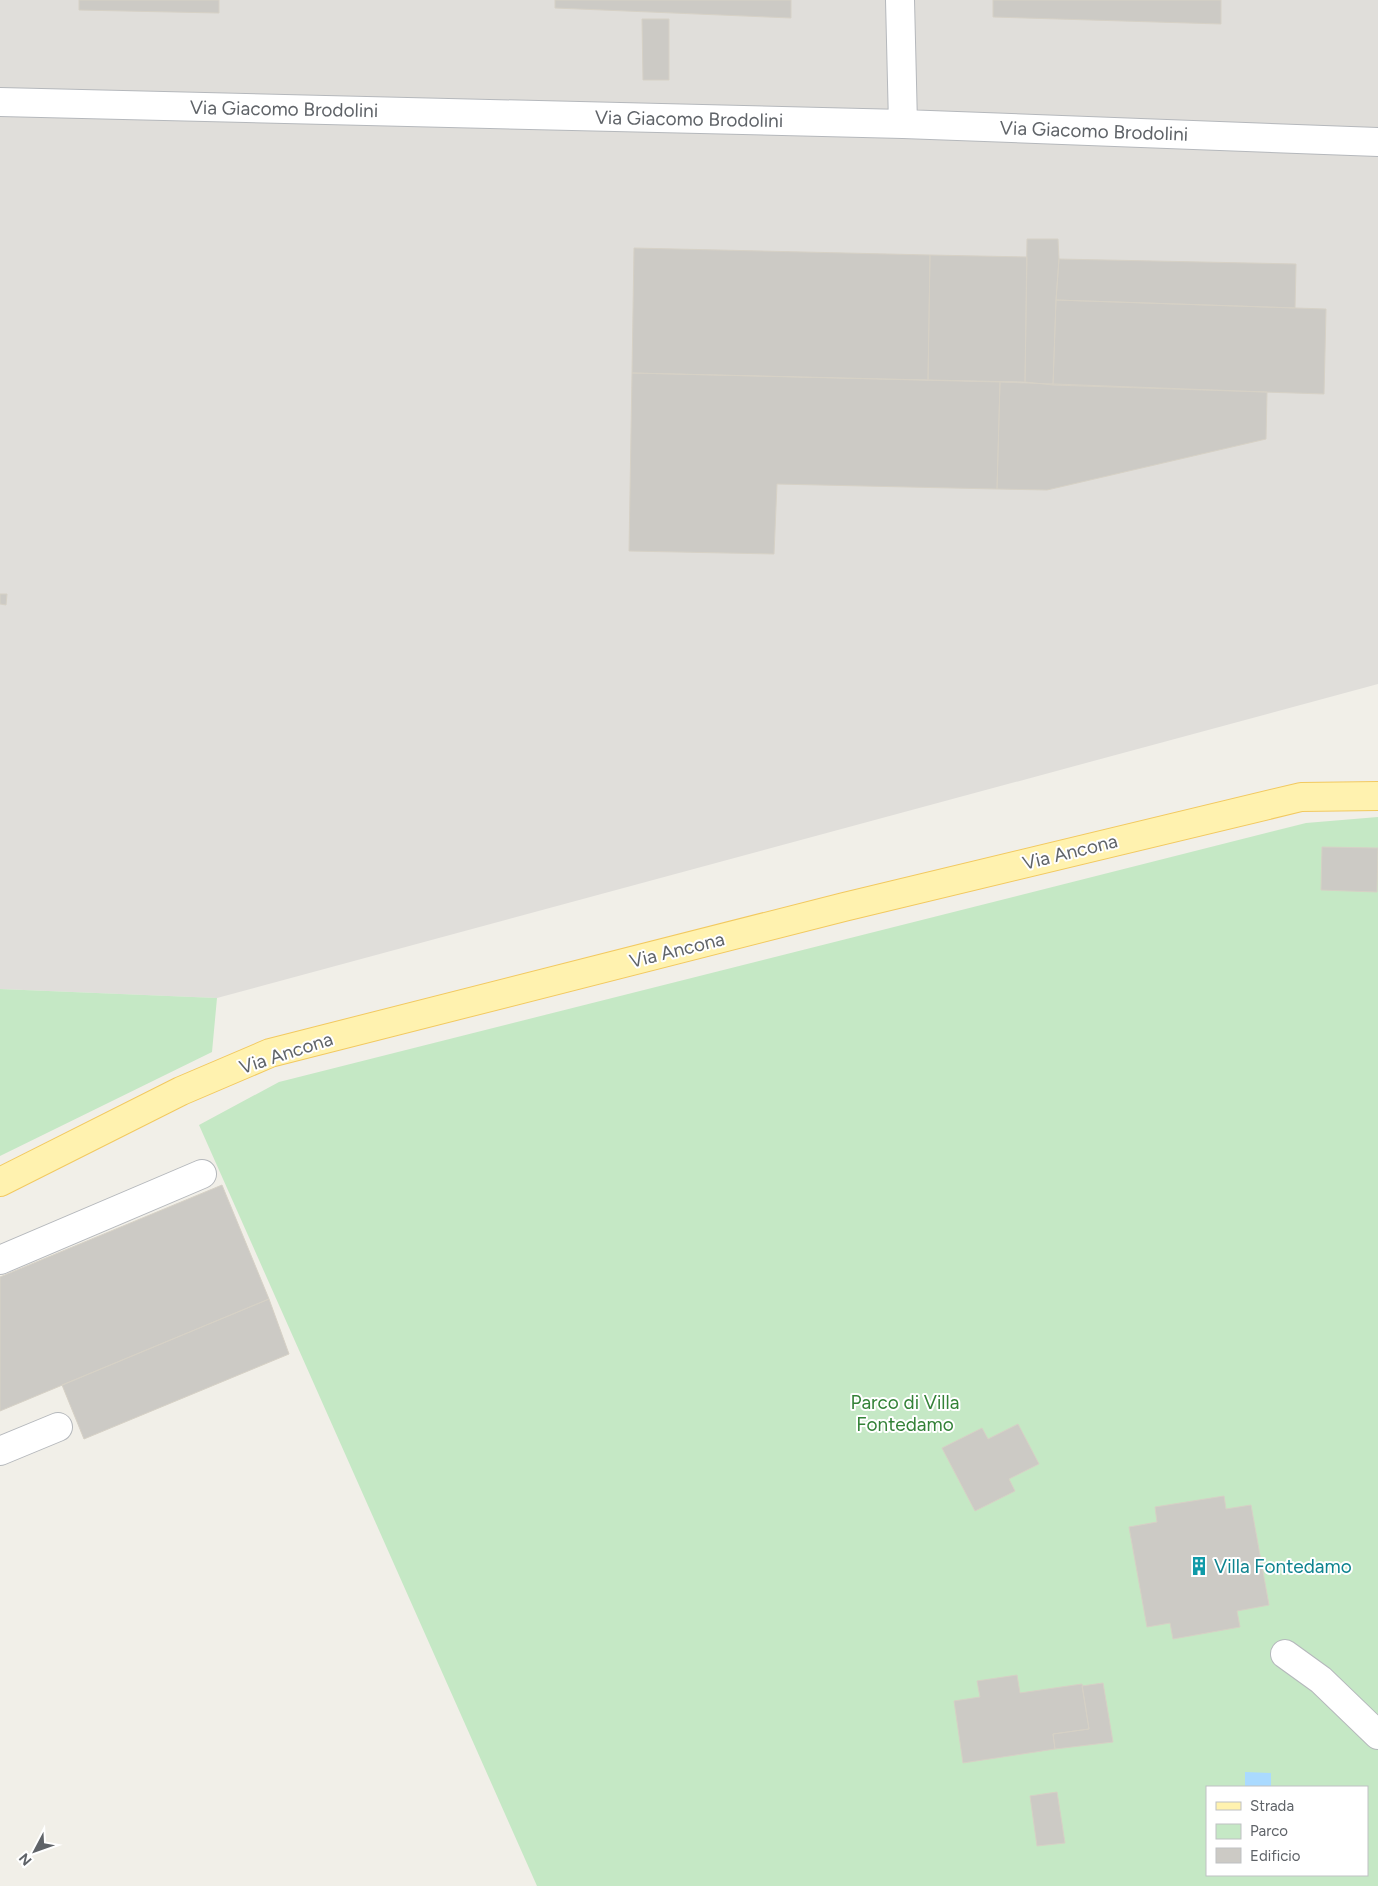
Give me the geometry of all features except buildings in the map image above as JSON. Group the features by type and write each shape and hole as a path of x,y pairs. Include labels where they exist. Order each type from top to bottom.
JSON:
{"main road":[{"name":"Via Ancona","path":"0,1182 181,1091 270,1054 834,909 1291,799 1301,797 1378,796"}],"street":[{"path":"900,0 903,124"},
{"name":"Via Giacomo Brodolini","path":"0,102 903,124 1378,142"},
{"path":"0,1260 202,1174"},
{"path":"0,1451 58,1427"},
{"path":"1285,1654 1321,1680 1378,1735"}],"shaded area":[{"path":"0,0 1378,0 1378,684 217,998 0,989"}],"green space":[{"name":"Parco di Villa Fontedamo","path":"1378,817 1378,1886 537,1886 199,1125 279,1082 1306,823"},
{"path":"0,989 217,998 212,1052 0,1156"}],"water":[{"path":"1245,1772 1271,1773 1271,1786 1245,1786"}],"place":[{"name":"Villa Fontedamo","path":"1199,1566"}]}
